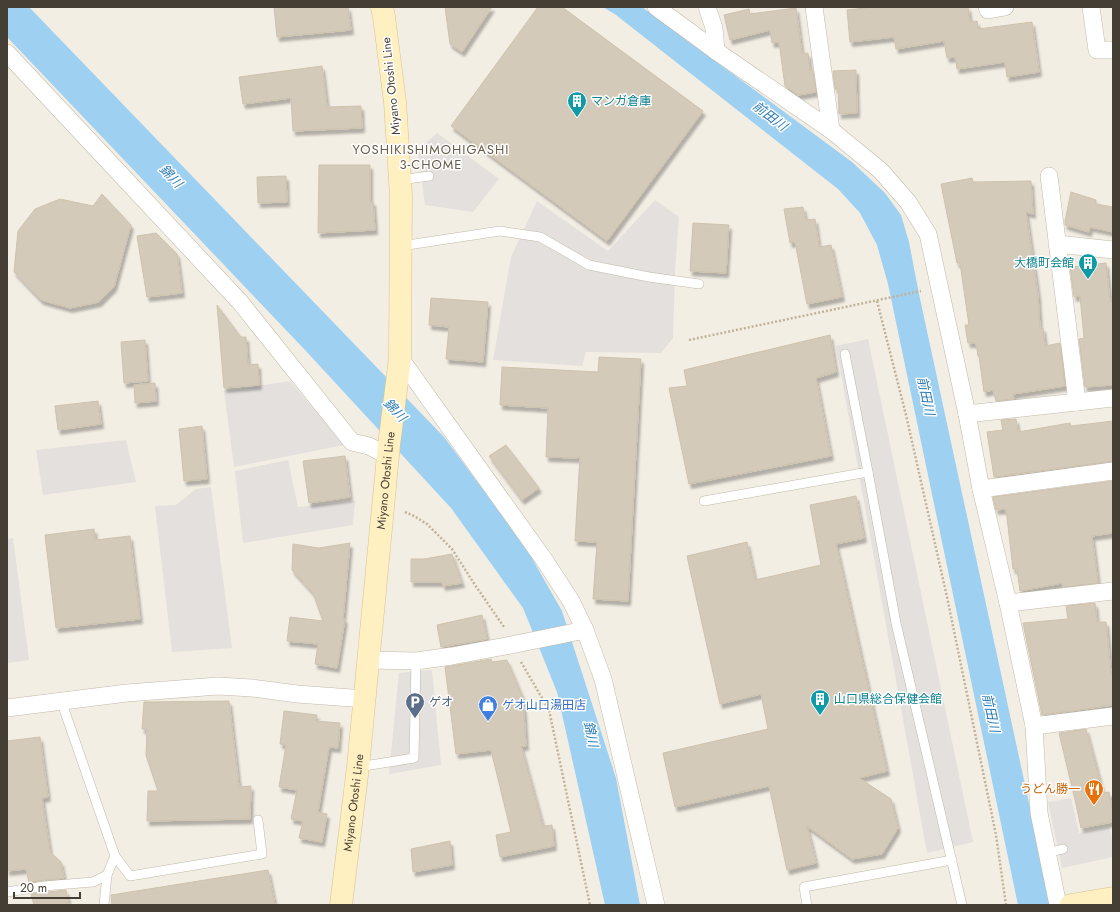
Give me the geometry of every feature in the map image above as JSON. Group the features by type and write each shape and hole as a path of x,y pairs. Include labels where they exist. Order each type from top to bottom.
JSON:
{"main road":[{"name":"Miyano Otoshi Line","path":"341,905 358,767 383,507 400,362 401,196 394,102 382,7"},
{"path":"1072,905 1113,898"}],"street":[{"path":"656,7 716,51 831,130 881,170 908,202 928,234 967,414 981,489 1008,603 1034,726 1039,813 1055,851 1058,905"},
{"path":"707,7 714,28 716,51"},
{"path":"814,7 831,130"},
{"path":"987,7 988,10 1005,7"},
{"path":"1091,7 1097,50 1113,50"},
{"path":"7,52 240,302 352,442 389,450"},
{"path":"1049,176 1077,402"},
{"path":"1057,244 1113,250"},
{"path":"400,362 545,561 571,601 585,630 603,679 656,905"},
{"path":"967,414 1113,398"},
{"path":"981,489 1113,471"},
{"path":"1008,603 1113,591"},
{"path":"368,660 416,661 511,646 585,630"},
{"path":"7,708 127,693 218,686 365,699"},
{"path":"1034,726 1113,716"}],"lane":[{"path":"400,180 429,176"},
{"path":"401,246 500,231 540,237 589,265 649,277 699,284"},
{"path":"845,354 896,623 962,905"},
{"path":"704,501 868,472"},
{"path":"358,767 414,758 416,661"},
{"path":"62,701 115,856 130,876 262,854 258,820"},
{"path":"104,905 107,875 115,856"},
{"path":"807,905 804,888 952,860"},
{"path":"7,892 44,886 94,882 107,875"}],"path":[{"path":"689,340 877,301 940,286"},
{"path":"877,301 906,414 947,597 996,835 1006,905"},
{"path":"383,507 393,508 414,516 427,524 452,549 506,630 511,646 549,710 590,905"}],"shaded area":[{"path":"437,133 499,179 473,212 425,205 418,150"},
{"path":"655,200 679,217 675,270 673,338 661,353 586,352 582,366 493,360 511,257 537,201 608,251"},
{"path":"868,339 973,842 927,853 836,346"},
{"path":"290,381 344,445 234,467 224,391"},
{"path":"126,440 136,482 43,495 36,450"},
{"path":"288,460 298,507 355,501 353,525 243,543 235,471"},
{"path":"211,487 232,648 172,652 155,506 176,505 196,489"},
{"path":"13,538 29,660 7,663 7,539"},
{"name":"ゲオ","path":"432,670 441,765 389,774 399,673"},
{"path":"1071,798 1079,833 1109,827 1113,845 1113,857 1062,868 1048,802"}],"water":[{"name":"錦川","path":"7,7 29,7 444,437 525,546 562,611 616,778 640,905 605,905 557,692 523,608 451,508 305,350 7,37"},
{"name":"前田川","path":"603,7 642,7 852,162 885,193 901,215 909,242 1051,905 1018,905 888,284 877,245 860,213 838,189 616,15"}],"building":[{"path":"274,7 348,7 351,30 277,37"},
{"path":"445,7 492,7 462,52 450,44"},
{"name":"マンガ倉庫","path":"538,7 562,7 703,111 607,241 451,126"},
{"path":"874,7 968,7 970,22 977,21 978,29 1032,22 1039,72 1007,77 1005,62 957,69 955,57 947,58 944,41 896,49 894,37 850,42 847,10"},
{"path":"796,8 802,54 808,53 810,71 813,71 816,92 798,95 785,86 779,42 772,43 770,30 730,40 724,15 749,9 750,14"},
{"path":"322,66 327,107 361,106 362,128 293,131 291,98 243,104 239,77"},
{"path":"856,70 857,113 839,114 838,89 835,89 833,71"},
{"path":"319,165 370,165 370,202 373,201 375,230 318,233"},
{"path":"286,176 287,202 258,203 257,177"},
{"path":"972,178 973,182 1031,181 1033,214 1026,212 1038,295 1040,328 1043,328 1045,346 1060,343 1065,386 1013,394 1014,399 996,401 993,390 984,392 976,343 968,343 965,325 969,325 960,263 957,263 941,184"},
{"path":"1071,192 1096,200 1096,204 1113,207 1113,232 1090,227 1089,232 1065,225"},
{"path":"102,194 131,225 114,287 99,302 70,308 41,300 14,272 18,231 35,209 60,199 93,206"},
{"path":"803,207 806,220 815,219 819,247 831,245 842,297 807,304 795,242 790,243 784,209"},
{"path":"693,223 729,225 726,273 690,271"},
{"path":"156,233 177,254 182,293 147,297 137,236"},
{"path":"1106,263 1110,302 1113,302 1113,385 1085,387 1079,339 1084,338 1080,296 1074,297 1070,267"},
{"path":"431,298 488,302 483,362 446,359 449,327 429,325"},
{"path":"217,305 241,337 246,337 248,365 258,364 259,385 224,388"},
{"path":"830,335 836,372 816,378 831,456 689,484 669,388 687,386 684,370"},
{"path":"145,340 148,381 124,383 121,342"},
{"path":"599,357 641,359 628,601 593,599 597,542 575,541 580,456 577,458 546,457 548,408 500,405 502,367 598,372"},
{"path":"155,383 156,401 135,403 134,385"},
{"path":"98,401 101,424 58,430 55,406"},
{"path":"1016,419 1018,432 1070,423 1071,426 1113,421 1113,461 994,477 987,432 1003,430 1001,420"},
{"path":"202,426 207,479 184,481 179,429"},
{"path":"506,445 539,488 522,500 489,456"},
{"path":"345,456 350,497 309,503 303,461"},
{"path":"1113,481 1113,533 1092,536 1098,583 1063,587 1062,583 1020,591 1017,569 1013,569 1006,509 996,510 993,497"},
{"name":"山口県総合保健会館","path":"856,496 864,538 836,544 887,771 859,778 891,799 898,828 882,854 852,859 807,826 816,863 787,870 769,786 675,807 663,753 768,729 761,694 720,704 687,556 747,542 755,580 821,565 810,505"},
{"path":"94,529 95,540 130,536 140,619 56,628 45,535"},
{"path":"350,543 343,619 345,619 337,668 315,664 318,644 287,641 290,617 323,621 313,593 292,570 293,544 319,548"},
{"path":"452,554 462,583 443,586 442,582 411,582 411,559 424,559"},
{"path":"1095,603 1097,622 1106,622 1111,673 1113,673 1113,705 1042,715 1023,623 1068,619 1066,606"},
{"path":"482,615 487,639 441,647 437,625"},
{"name":"ゲオ山口湯田店","path":"491,659 492,662 507,660 523,698 526,746 521,746 543,826 552,825 554,846 500,857 496,835 511,832 491,750 456,754 445,667"},
{"path":"229,701 239,787 251,786 250,819 147,821 148,791 158,791 146,755 147,729 142,729 144,702"},
{"path":"284,711 317,715 316,721 340,723 338,748 329,747 318,812 327,814 322,842 299,838 303,821 291,819 297,790 279,787 286,745 280,744"},
{"path":"1086,729 1103,793 1109,792 1113,812 1113,822 1081,828 1059,733"},
{"path":"40,737 48,797 42,798 50,852 61,862 64,878 29,882 26,869 7,871 7,741"},
{"path":"450,841 452,865 413,872 411,849"},
{"path":"268,870 275,905 112,905 111,895"},
{"path":"66,890 69,905 34,905 31,894"}],"place":[{"name":"マンガ倉庫","path":"577,118"},
{"name":"大橋町会館","path":"1088,280"},
{"name":"山口県総合保健会館","path":"820,716"},
{"name":"ゲオ","path":"415,719"},
{"name":"ゲオ山口湯田店","path":"488,722"},
{"name":"うどん勝一","path":"1094,806"}],"district":[{"name":"YOSHIKISHIMOHIGASHI 3-CHOME","path":"431,156"}]}
